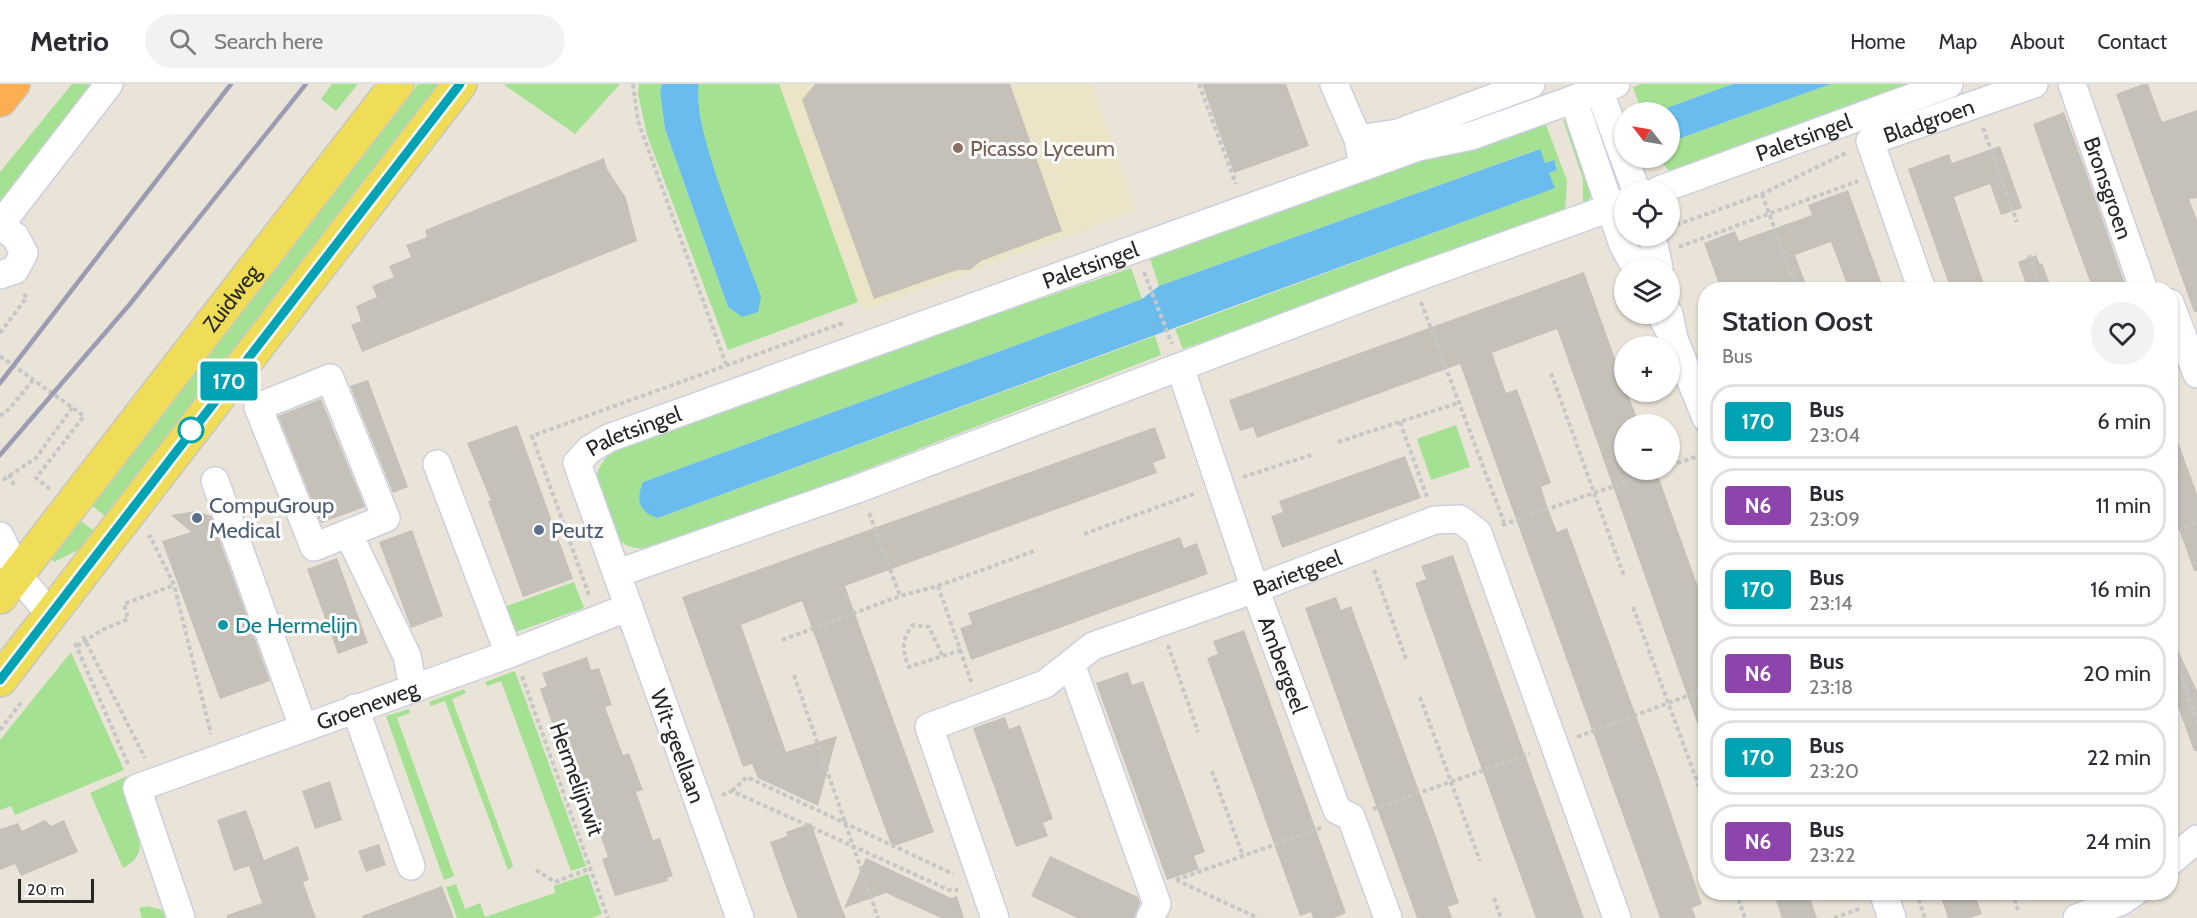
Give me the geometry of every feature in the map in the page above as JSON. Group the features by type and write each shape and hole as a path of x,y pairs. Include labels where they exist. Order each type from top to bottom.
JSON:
{"highway":[{"path":"0,100 13,84"}],"main road":[{"name":"Zuidweg","path":"6,588 397,84"},
{"path":"4,665 50,614 460,84"}],"street":[{"path":"0,274 15,270 24,253 15,237 0,225 109,84"},
{"path":"1335,84 1358,139 1362,168"},
{"path":"1358,139 1398,133 1531,84"},
{"name":"Paletsingel","path":"1680,182 1949,84"},
{"name":"Bladgroen","path":"1919,282 1870,141 2034,84"},
{"name":"Bronsgroen","path":"2072,84 2141,282"},
{"path":"1607,87 1633,180"},
{"name":"Paletsingel","path":"618,573 577,463 590,449 599,444 1418,147 1471,136 1574,101 1607,87"},
{"path":"1574,101 1614,196"},
{"path":"618,573 860,488 1176,356 1412,279 1614,206"},
{"path":"1625,246 1651,257"},
{"path":"2178,324 2197,374"},
{"path":"1672,326 1698,396"},
{"name":"Ambergeel","path":"1176,356 1255,589 1337,810 1351,817 1388,918"},
{"path":"330,378 386,518 349,535 314,547 258,407 330,378"},
{"path":"437,464 509,654"},
{"path":"214,481 303,727"},
{"name":"Barietgeel","path":"995,918 929,727 1045,684 1093,646 1255,589 1364,545 1435,520 1460,519 1478,533"},
{"path":"1478,533 1617,918"},
{"path":"349,535 407,656 413,687"},
{"path":"0,536 6,588 50,614"},
{"name":"Wit-geellaan","path":"618,573 740,918"},
{"name":"Groeneweg","path":"181,918 137,788 509,654 629,607"},
{"path":"1071,664 1164,884 1150,918"},
{"path":"355,708 411,866"},
{"path":"2178,855 2197,840"},
{"path":"1886,900 1892,918"},
{"path":"2077,918 2123,900"}],"path":[{"path":"633,84 638,121 726,364"},
{"path":"1199,84 1236,184"},
{"path":"1974,105 2017,222"},
{"name":"Paletsingel","path":"1680,224 1762,194 1870,141"},
{"path":"1651,257 1882,173"},
{"path":"1762,194 1794,282"},
{"path":"2029,255 2037,282"},
{"path":"1144,272 1176,356"},
{"path":"1412,279 1461,402 1505,525"},
{"path":"0,333 24,302"},
{"path":"1551,373 1624,576"},
{"path":"0,416 10,408 33,380"},
{"path":"1338,442 1461,402"},
{"path":"3,480 36,458 72,408"},
{"path":"1400,422 1435,520"},
{"path":"1680,462 1698,456"},
{"path":"10,474 15,487"},
{"path":"1478,533 1631,480"},
{"path":"860,488 900,596"},
{"path":"2178,528 2197,522"},
{"path":"1364,545 1406,659"},
{"path":"782,640 900,596 938,586 1037,550"},
{"path":"120,744 76,645 128,619 124,604 174,585"},
{"path":"938,586 979,708"},
{"path":"1633,608 1698,784"},
{"path":"1160,621 1198,732"},
{"path":"942,656 929,627 913,625 904,636 903,651 909,668 961,650"},
{"path":"84,639 135,736"},
{"name":"Hermelijnwit","path":"509,654 521,672 608,918"},
{"path":"2178,669 2197,722"},
{"path":"794,675 850,843 878,918"},
{"path":"1164,884 1698,692"},
{"path":"1420,697 1480,861"},
{"path":"1212,771 1243,856"},
{"path":"699,804 732,791 747,777 959,877 980,878"},
{"path":"732,791 949,890 980,878"},
{"path":"536,870 555,882 591,868"},
{"path":"1164,884 1258,918"},
{"path":"1494,898 1501,918"},
{"path":"1739,900 1745,918"},
{"path":"1919,900 1925,918"},
{"path":"2015,900 2018,910"}],"shaded area":[{"name":"Picasso Lyceum","path":"779,84 1092,84 1136,211 864,310 858,302"}],"green space":[{"path":"72,84 93,84 0,202 0,172"},
{"path":"332,84 358,84 336,111 321,99"},
{"path":"418,84 447,84 109,519 91,505"},
{"path":"503,84 620,84 575,134"},
{"path":"639,84 662,84 660,92 665,129 728,307 742,317 696,97 699,84 779,84 858,302 728,350 647,135 638,94"},
{"path":"1642,84 1733,84 1680,103 1638,102 1633,87"},
{"path":"1831,84 1923,84 1671,174 1666,168 1680,168 1680,138"},
{"path":"1544,119 1567,181 1565,212 1183,349 1175,329 1554,188 1549,173 1557,170 1553,160 1545,163 1539,149 1159,286 1148,253 1414,157"},
{"path":"1563,120 1569,121 1594,192 1585,205 1583,203 1583,179"},
{"path":"1131,268 1142,299 643,482 658,518 1155,336 1161,355 668,546 631,547 619,540 612,530 599,499 596,482 601,465 615,449 780,388"},
{"path":"1456,425 1470,467 1431,480 1417,439"},
{"path":"78,519 97,533 82,548 54,562 50,557"},
{"path":"574,582 584,608 513,633 504,607"},
{"path":"71,652 124,770 15,815 11,806 0,810 0,740"},
{"path":"515,671 586,866 571,871 501,681 487,686 485,682"},
{"path":"464,689 466,693 452,699 513,866 508,870 445,701 431,706 429,702"},
{"path":"409,709 410,713 397,718 454,876 444,880 386,716"},
{"path":"127,776 129,800 140,846 133,862 123,868 90,793"},
{"path":"588,874 602,914 592,918 457,918 446,887 456,884 465,909 480,903 485,917 555,893 554,886"},
{"path":"147,906 163,910 170,918 142,918 139,908"}],"water":[{"path":"662,84 699,84 698,103 710,157 761,297 758,312 742,317 728,307 665,129 660,92"},
{"path":"1733,84 1831,84 1680,138 1680,103"},
{"path":"1540,149 1545,163 1554,160 1557,170 1549,173 1555,188 658,518 646,512 640,504 643,482 1142,299 1159,286"}],"building":[{"name":"Picasso Lyceum","path":"815,84 1010,84 1062,231 981,261 970,270 957,270 874,299 802,100"},
{"path":"1202,84 1286,84 1309,146 1234,173"},
{"path":"2148,84 2162,122 2197,110 2197,198 2189,199 2197,220 2197,312 2194,312 2116,94"},
{"path":"2064,112 2124,282 2090,282 2033,124"},
{"path":"2000,146 2022,208 2001,215 1990,184 1954,197 1983,282 1948,282 1908,169 1949,154 1952,163"},
{"path":"604,158 607,169 626,198 637,241 362,352 351,325 361,321 356,306 377,297 372,286 394,277 389,266 411,257 406,245 427,237 425,230"},
{"path":"1848,190 1881,282 1846,282 1831,242 1795,255 1805,282 1718,282 1704,243 1735,231 1739,241 1812,215 1808,205"},
{"path":"2036,255 2040,264 2042,263 2049,282 2025,282 2018,262"},
{"path":"1584,272 1614,356 1614,402 1631,402 1635,414 1614,414 1614,480 1660,480 1698,587 1698,726 1557,329 1492,353 1506,393 1517,389 1551,483 1541,487 1547,506 1557,532 1567,528 1659,778 1698,892 1698,900 1701,900 1702,904 1692,908 1696,918 1660,918 1460,364 1257,438 1253,427 1240,431 1229,400"},
{"path":"368,380 408,487 393,493 350,386"},
{"path":"321,399 365,507 321,523 278,416"},
{"path":"517,425 573,579 523,597 488,501 491,501 467,443"},
{"path":"1155,427 1166,458 1153,463 1157,473 845,586 934,832 892,847 802,601 741,625 786,752 837,736 818,806 758,778 752,764 743,767 682,597"},
{"path":"2178,442 2197,494 2197,571 2194,571 2178,527"},
{"path":"1405,456 1421,498 1282,548 1271,516 1283,512 1279,501"},
{"name":"De Hermelijn","path":"196,511 211,516 270,681 220,699 162,541 191,532 171,515"},
{"path":"412,530 443,616 411,628 379,542"},
{"path":"1180,537 1184,548 1197,543 1208,574 971,660 960,628 972,624 968,613"},
{"path":"1453,555 1584,918 1536,918 1464,720 1415,583 1426,579 1421,566"},
{"path":"337,558 368,643 338,654 307,569"},
{"path":"1336,597 1341,610 1351,606 1436,837 1459,903 1448,907 1452,918 1417,918 1347,726 1305,608"},
{"path":"1244,630 1346,913 1334,918 1313,918 1311,912 1300,916 1207,658 1218,654 1213,641"},
{"path":"2178,650 2197,691 2197,751 2194,751 2178,707"},
{"path":"587,657 591,670 599,668 612,705 605,707 623,755 629,753 643,790 636,792 653,840 660,838 673,876 667,878 668,881 615,896 602,859 608,857 591,809 584,811 571,774 578,772 568,743 560,723 553,726 540,689 547,686 542,673"},
{"path":"1128,672 1132,685 1143,681 1205,852 1194,856 1199,869 1167,880 1096,683"},
{"path":"1005,717 1009,729 1020,725 1053,819 1043,823 1048,836 1016,847 973,728"},
{"path":"330,781 342,820 315,829 302,791"},
{"path":"246,810 264,860 298,846 309,880 303,882 316,918 227,918 227,915 262,903 249,866 234,871 217,820"},
{"path":"45,820 51,826 64,820 78,852 21,876 15,864 0,870 0,829 18,823 22,831"},
{"path":"811,823 846,918 798,918 784,882 770,842 787,836 786,832"},
{"path":"379,844 386,865 366,872 358,851"},
{"path":"1050,856 1138,897 1140,903 1134,918 1077,918 1031,896"},
{"path":"866,858 951,898 957,896 964,918 941,918 886,893 844,908"},
{"path":"442,886 454,918 363,918 362,916"},
{"path":"1776,900 1811,900 1817,918 1782,918"},
{"path":"1942,900 1977,900 1982,914 1970,918 1948,918"}],"railway":[{"path":"0,383 231,84"},
{"path":"0,455 130,304 306,84"}],"bus line":[{"name":"170","path":"0,680 460,84"}],"place":[{"name":"Picasso Lyceum","path":"958,148"},
{"name":"CompuGroup Medical","path":"197,518"},
{"name":"Peutz","path":"539,530"},
{"name":"De Hermelijn","path":"223,625"}]}
